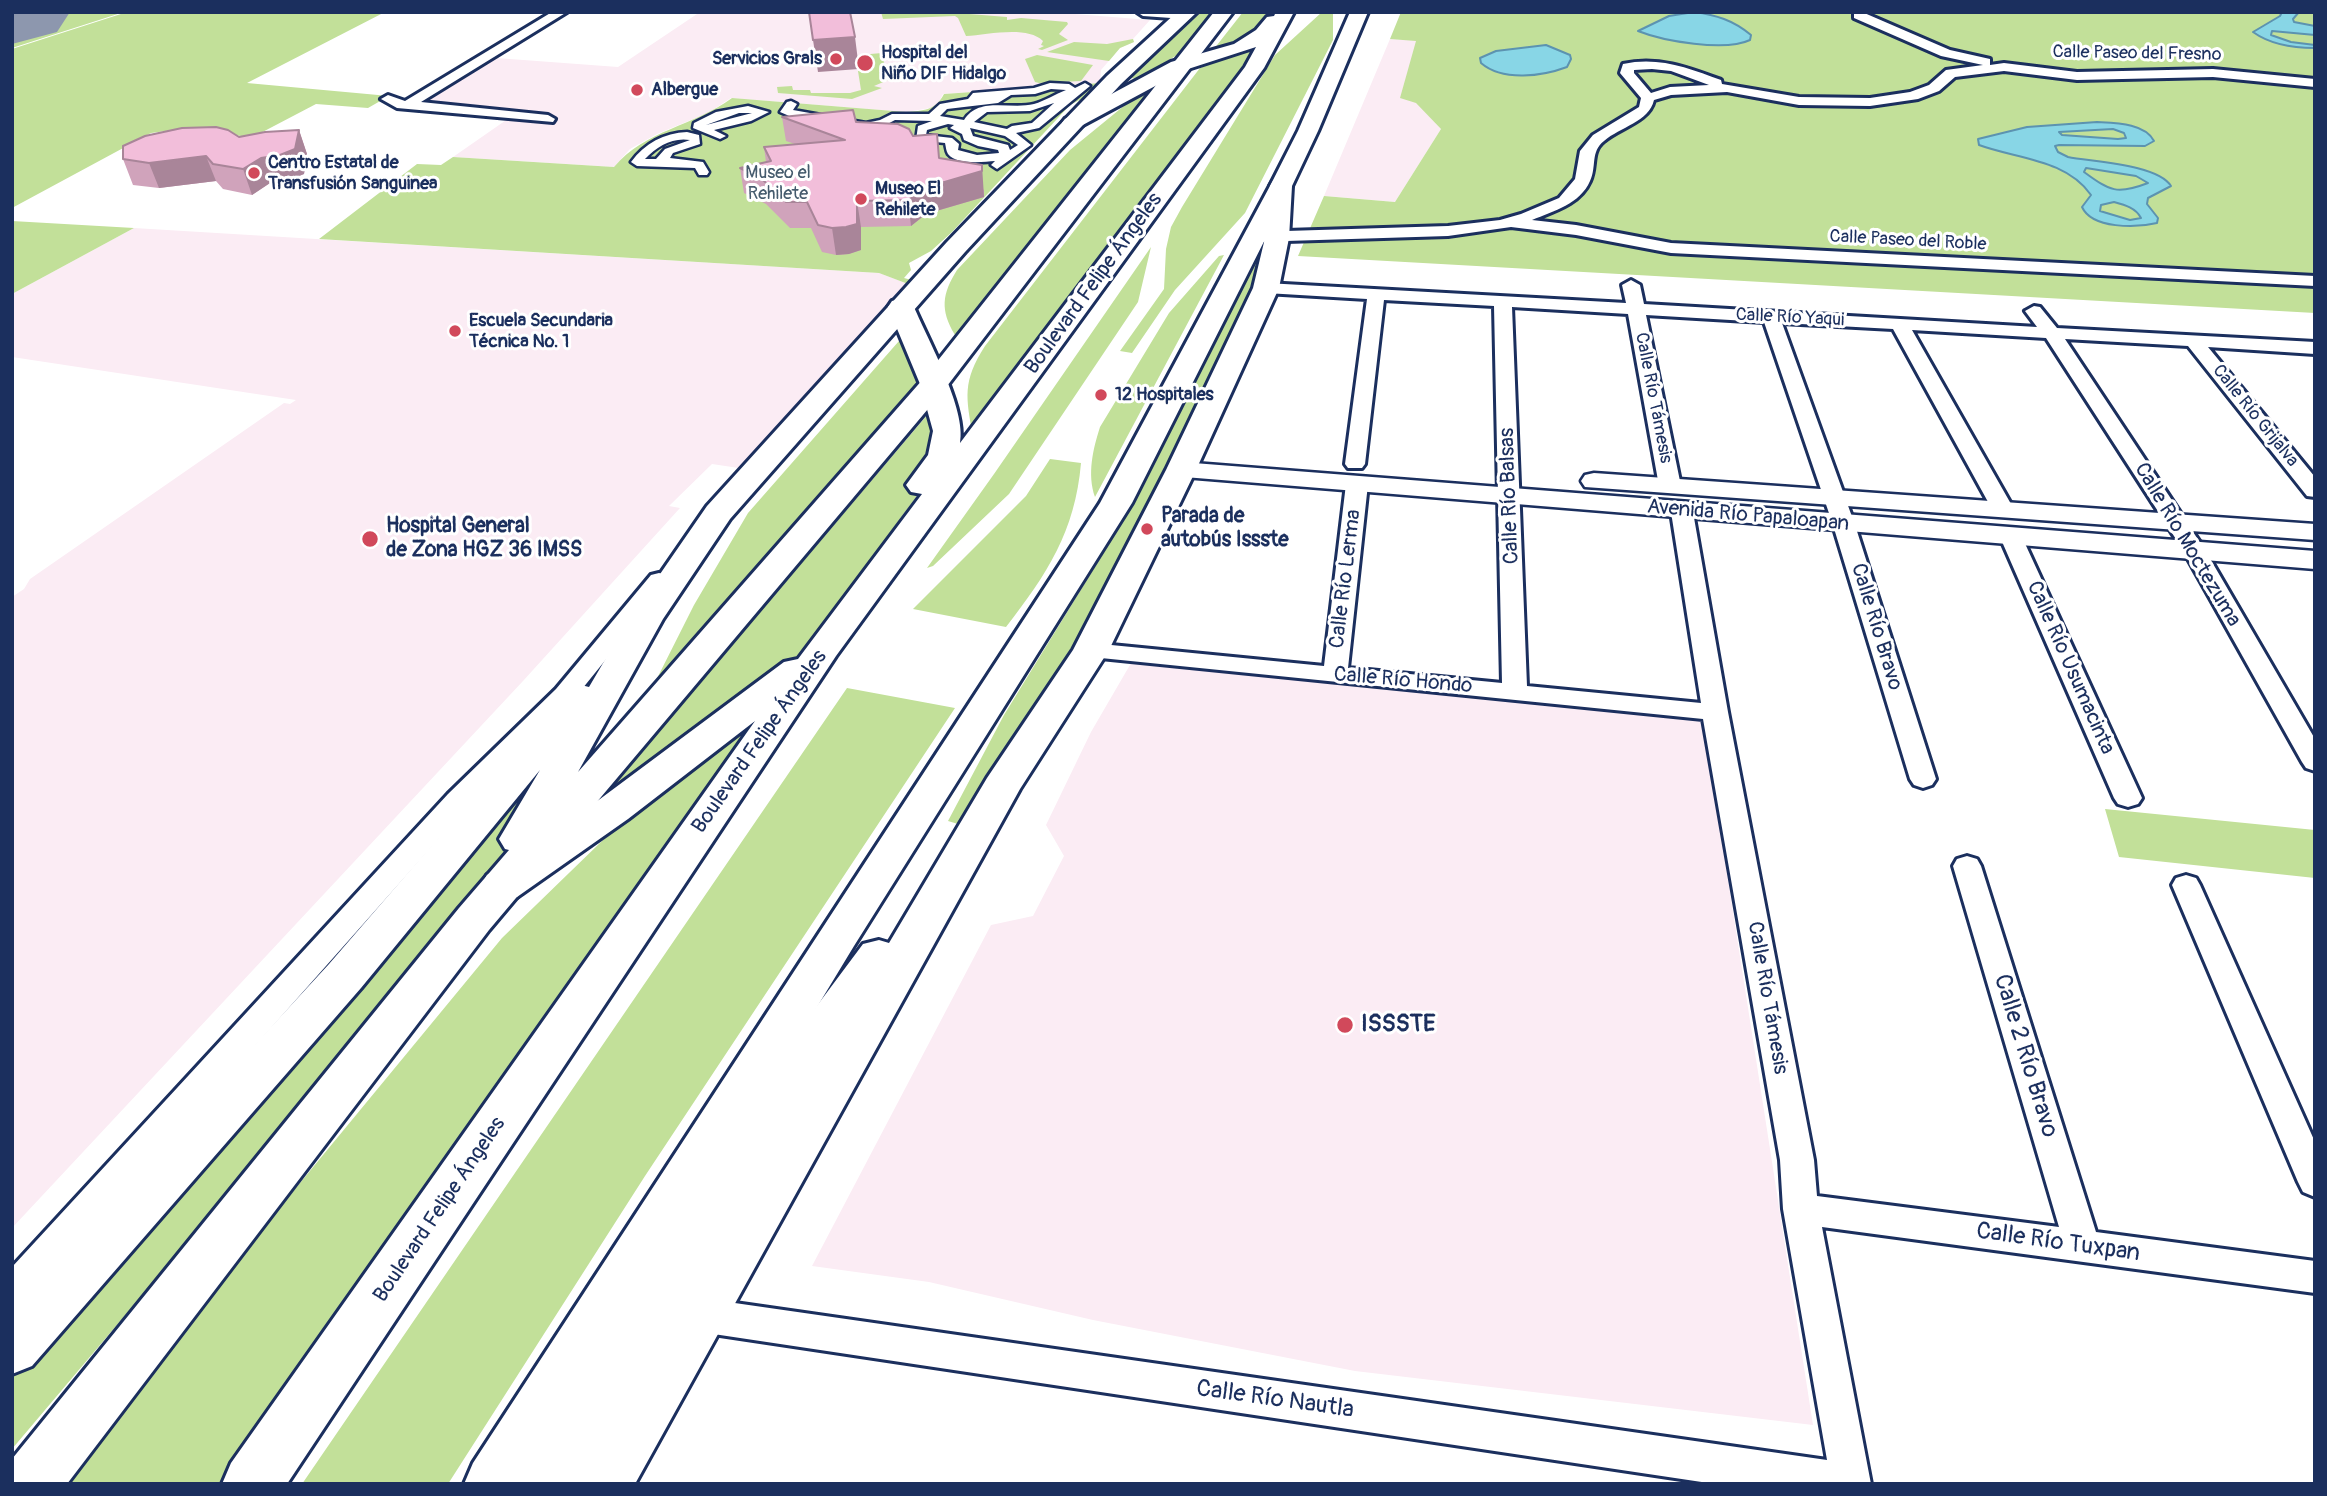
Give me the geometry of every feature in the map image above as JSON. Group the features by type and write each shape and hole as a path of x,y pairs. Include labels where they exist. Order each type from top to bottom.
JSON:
{"main road":[{"path":"30,1484 488,903 934,384 1180,65 1224,12"},
{"path":"1072,123 1180,65 1224,55 1247,46 1261,38 1283,12"},
{"name":"Boulevard Felipe Ángeles","path":"252,1484 821,652 1254,68 1283,12"},
{"path":"494,1484 839,935 1116,503 1267,232 1281,186 1308,131 1359,12"},
{"path":"488,903 646,619 718,513 901,307 1072,123 1186,14"},
{"path":"545,1484 792,1075 1001,787 1091,650 1185,461 1266,288 1267,232"},
{"path":"878,577 896,525 943,455 948,431 934,384 901,307"},
{"path":"12,1348 345,976 646,619"},
{"path":"488,903 821,652"},
{"path":"602,1484 1001,787"},
{"path":"825,1032 813,1012 815,996 836,960 834,948 839,935"}],"street":[{"path":"423,79 539,12"},
{"path":"550,12 561,13"},
{"path":"1143,12 1186,14"},
{"path":"548,119 403,99 561,13"},
{"path":"1858,15 1946,53 2004,67"},
{"path":"1946,53 1951,73"},
{"path":"1267,232 1439,232 1502,225 1565,201 1583,180 1587,151 1598,138 1645,109 1648,98 1627,73 1628,67 1667,64 1727,88"},
{"name":"Calle Paseo del Fresno","path":"1648,98 1670,91 1727,88 1799,101 1870,102 1913,96 1934,88 1951,73 2004,67 2077,76 2213,73 2315,83"},
{"path":"942,120 944,106 974,101 972,98 981,94 999,96 1057,86 1069,87 1072,92 1051,98 1032,108 981,110 971,114 966,126"},
{"path":"1009,133 1016,128 1035,126 1085,86"},
{"path":"707,134 698,125 700,123 765,102"},
{"path":"778,103 791,104 786,112 791,114 856,126 887,121 891,117 919,115 1009,133 1024,145 1020,151 997,165 971,171"},
{"path":"890,135 876,131 878,128 919,115"},
{"path":"942,120 967,132 968,138 988,147 982,153 991,160 958,156 952,151 953,144 948,140 920,138 922,128 942,120"},
{"path":"666,165 661,157 696,142 707,134"},
{"path":"703,172 699,165 638,162 640,156 662,141 683,135 707,134"},
{"path":"1565,201 1577,220 1592,232"},
{"name":"Calle Paseo del Roble","path":"1502,225 1535,225 1592,232 1635,243 1671,248 2315,281"},
{"name":"Calle Río Támesis","path":"1631,285 1676,499 1797,1160 1801,1209 1851,1484"},
{"name":"Calle Río Yaqui","path":"1266,288 2315,348"},
{"name":"Calle Río Lerma","path":"1335,674 1376,295"},
{"name":"Calle Río Balsas","path":"1503,302 1515,691"},
{"name":"Calle Río Moctezuma","path":"2034,311 2052,333 2177,523 2315,762"},
{"name":"Calle Río Bravo","path":"1771,317 1844,524 1923,779"},
{"name":"Calle Río Usumacinta","path":"1900,325 2007,524 2128,798"},
{"name":"Calle Río Grijalva","path":"2194,342 2315,491"},
{"name":"Avenida Río Papaloapan","path":"1185,461 1676,499 1844,524 2177,523 2315,532"},
{"name":"Avenida Río Papaloapan","path":"1676,499 1834,499 2194,551 2315,560"},
{"path":"12,1293 458,800 565,694 718,513"},
{"name":"Calle Río Hondo","path":"1091,650 1715,712"},
{"name":"Calle 2 Río Bravo","path":"1967,866 2082,1246"},
{"path":"2186,885 2315,1182"},
{"name":"Calle Río Tuxpan","path":"1801,1209 2315,1277"},
{"name":"Calle Río Nautla","path":"700,1315 1851,1484"}],"shaded area":[{"name":"Hospital del Niño DIF Hidalgo","path":"700,12 1050,12 1150,20 1133,39 1134,42 1120,48 1101,70 1100,83 943,94 938,104 931,108 906,112 731,98 708,113 657,134 630,149 614,167 453,157 512,116 405,105 483,57 618,67"},
{"path":"1390,39 1416,40 1416,102 1441,129 1395,202 1324,196"},
{"path":"134,228 879,273 916,287 921,306 765,472 712,464 669,506 680,508 523,681 12,1228 12,597 24,589 30,579 284,403 290,404 296,400 12,357 12,294"},
{"name":"ISSSTE","path":"1134,658 1703,719 1813,1425 1355,1371 1093,1320 929,1282 812,1266 991,925 1033,916 1064,856 1046,825 1091,732"}],"green space":[{"path":"54,12 124,12 12,48 12,25"},
{"path":"127,12 385,12 247,83 389,96 368,108 316,104 253,137 173,130 151,133 12,208 12,49"},
{"path":"881,12 944,12 1007,17 1007,20 1021,18 1067,22 1059,34 1068,40 1042,50 1038,49 1044,46 1041,45 1043,41 1027,33 966,36 955,16 883,19"},
{"path":"1201,12 1220,12 1189,48 1137,79 1131,78"},
{"path":"1243,12 1272,12 1254,36 1210,54"},
{"path":"1322,12 1333,12 1333,40 1245,213 1175,290 1132,353 1120,351 1164,289 1166,249 1171,227 1182,207 1275,55"},
{"path":"1401,12 2315,12 2315,313 1298,256 1324,196 1395,202 1441,129 1416,103 1400,98 1416,41 1390,39"},
{"path":"1133,39 1134,42 1120,48 1109,61 1047,52 1074,42 1107,44"},
{"path":"1259,44 1251,59 973,437 968,400 969,380 985,346 1200,68"},
{"path":"882,53 888,80 874,86 882,88 852,99 778,93 777,87 792,86 793,90 810,90 811,93 850,93 861,90 858,71 862,70 859,55"},
{"path":"1037,55 1093,65 1081,81 1039,83 1035,82 1025,59"},
{"name":"Museo el Rehilete","path":"1100,83 1089,95 1070,105 952,232 931,251 909,263 911,270 904,278 919,282 921,306 916,287 879,273 319,239 417,164 441,165 453,157 614,167 626,155 655,136 732,98 906,112 933,106 944,94"},
{"path":"1147,87 1157,88 1042,234 955,335 947,318 945,302 948,287 957,270 1070,150"},
{"path":"12,221 134,228 12,294"},
{"path":"1263,240 1271,240 1260,288 1124,570 958,824 948,821 1004,715 1134,503"},
{"path":"1151,247 1138,302 1009,494 933,566 927,568 994,474"},
{"path":"1224,255 1095,497 1091,471 1100,427 1169,313 1219,256"},
{"path":"906,333 933,361 892,420 629,734 694,605 748,513"},
{"path":"939,401 944,460 899,520 846,601 802,654 750,699 592,810"},
{"path":"1050,459 1081,463 1073,510 1057,551 1006,627 913,609 1026,496"},
{"path":"847,688 955,708 645,1176 448,1484 302,1484"},
{"path":"783,702 233,1484 65,1484 281,1206 502,938 603,840"},
{"path":"578,728 496,871 472,905 12,1449 12,1319 460,859"},
{"path":"2105,809 2315,830 2315,878 2119,857"}],"water":[{"path":"1694,12 1731,22 1751,35 1750,40 1710,45 1678,41 1638,31 1669,16"},
{"path":"2282,12 2299,12 2293,19 2294,22 2315,26 2315,35 2272,31 2271,35 2291,42 2315,45 2315,48 2283,45 2253,32 2280,16"},
{"path":"1546,45 1570,55 1567,67 1523,76 1500,73 1481,63 1480,58 1496,51"},
{"path":"2097,122 2129,125 2150,135 2154,141 2145,146 2055,146 2058,152 2068,157 2139,168 2164,179 2171,186 2148,198 2147,204 2158,218 2157,223 2127,226 2095,219 2082,207 2091,195 2081,183 2068,174 2040,162 1979,145 1978,139 2027,127","holes":["2113,129 2124,133 2126,138 2062,135 2059,132","2086,168 2136,176 2148,183 2129,189 2114,189 2084,172","2114,202 2122,204 2133,209 2141,218 2130,220 2100,211 2101,205"]}],"building":[{"path":"809,12 850,12 855,37 813,40"},
{"name":"Museo El Rehilete","path":"853,110 856,122 898,124 909,129 913,136 937,134 939,158 982,165 982,171 924,188 908,200 857,201 857,224 832,228 818,225 807,202 786,202 762,179 740,168 771,161 764,147 845,140 782,117"},
{"path":"216,127 239,137 299,130 295,149 261,158 243,169 213,164 206,156 149,163 123,159 123,146 145,136 182,128"}],"runway":[{"path":"12,16 24,12"}],"place":[{"name":"Servicios Grals","path":"836,59"},
{"name":"Hospital del Niño DIF Hidalgo","path":"865,63"},
{"name":"Albergue","path":"637,90"},
{"name":"Centro Estatal de Transfusión Sanguinea","path":"254,173"},
{"name":"Museo El Rehilete","path":"861,199"},
{"name":"Escuela Secundaria Técnica No. 1","path":"455,331"},
{"name":"12 Hospitales","path":"1101,395"},
{"name":"Parada de autobús Issste","path":"1147,529"},
{"name":"Hospital General de Zona HGZ 36 IMSS","path":"370,539"},
{"name":"ISSSTE","path":"1345,1025"}]}
